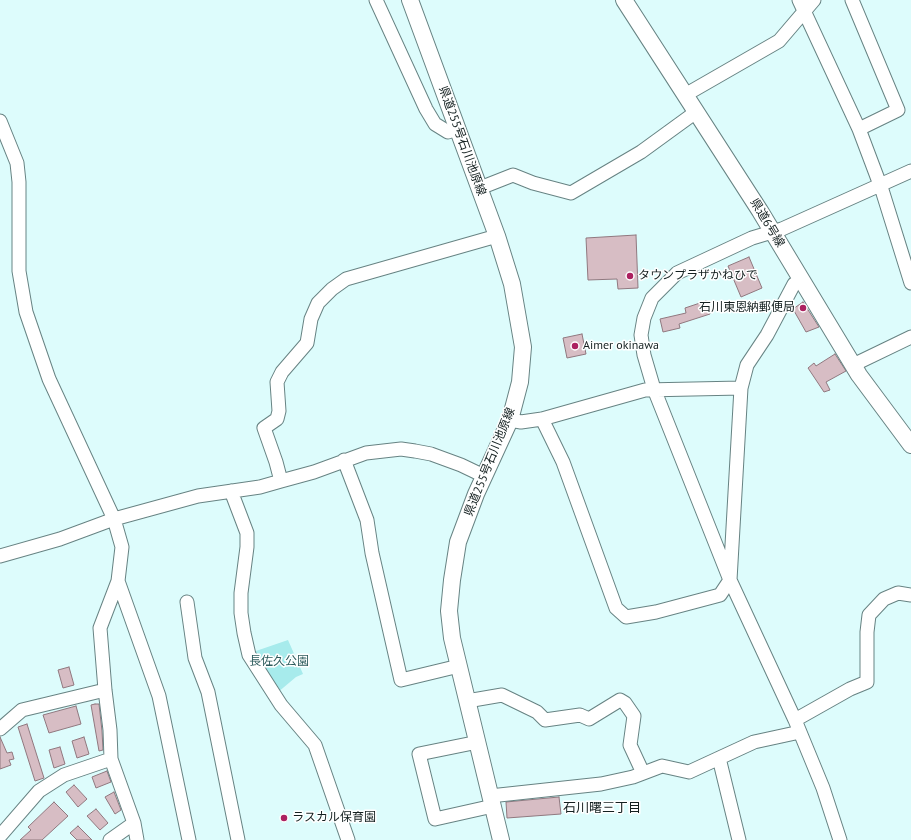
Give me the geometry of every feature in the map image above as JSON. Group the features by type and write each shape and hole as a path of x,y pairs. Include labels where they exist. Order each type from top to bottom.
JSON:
{"main road":[{"name":"県道255号石川池原線","path":"410,0 497,236 512,284 523,346 520,382 510,420 484,476 458,542 452,580 450,623 467,702 501,840"},
{"name":"県道6号線","path":"624,0 772,232 854,365 911,445"}],"street":[{"path":"376,0 426,109 436,124 448,132 457,129"},
{"path":"799,0 859,129 880,185 911,282"},
{"path":"685,95 779,41 814,0"},
{"path":"852,0 898,110 859,129"},
{"path":"480,188 514,175 533,183 571,193 641,152 696,112"},
{"path":"0,121 17,163 19,182 18,270 26,312 49,379 114,519 122,547 118,581 100,628 110,730 111,759 134,823 137,840"},
{"path":"840,840 823,788 800,732 730,580 654,389 644,355 641,335 644,318 652,298 677,273 752,238 772,232 911,171"},
{"path":"281,481 264,428 276,419 279,411 277,382 282,372 307,343 311,319 318,303 332,289 346,279 497,236"},
{"path":"542,419 563,462 616,608 626,617 656,612 720,595 730,580 741,388 747,365 767,335 794,284 802,280"},
{"path":"854,365 911,337"},
{"path":"510,420 521,422 542,419 645,390 741,388"},
{"path":"0,556 60,539 114,519 198,496 281,481 314,472 366,453 401,449 416,451 431,454 461,465 484,476"},
{"path":"344,460 367,520 372,554 400,680 459,666"},
{"path":"231,491 247,533 247,547 241,593 241,613 244,633 250,655 281,705 315,745 348,840"},
{"path":"118,581 159,696 189,840"},
{"path":"795,720 850,689 867,682 868,615 884,599 898,593 911,595"},
{"path":"187,602 195,658 208,692 238,840"},
{"path":"0,729 22,710 105,690"},
{"path":"467,702 502,695 537,712 545,720 580,715 589,719 620,700 625,703 634,716 630,745 643,773"},
{"path":"478,742 419,754 435,819 491,801 601,784 643,773 662,766 688,772 754,742 800,732"},
{"path":"719,758 739,840"},
{"path":"0,836 39,791 64,775 111,759"},
{"path":"110,840 134,823"}],"green space":[{"name":"長佐久公園","path":"288,640 303,674 296,677 277,693 253,652"}],"building":[{"path":"636,235 638,288 618,289 617,279 588,280 586,238"},
{"path":"749,257 762,288 741,297 728,266"},
{"path":"706,301 710,314 679,324 680,328 663,332 660,319 686,313 685,308"},
{"path":"803,302 819,327 806,332 793,309"},
{"path":"582,334 586,354 567,358 563,338"},
{"path":"835,354 846,371 826,382 830,390 824,392 808,368 814,363 816,366"},
{"path":"69,667 74,685 63,688 58,670"},
{"path":"99,704 102,731 103,750 99,751 91,705"},
{"path":"76,706 81,724 49,733 43,715"},
{"path":"27,724 44,778 35,781 18,727"},
{"path":"0,737 7,753 12,752 14,759 9,760 11,765 0,769"},
{"path":"84,737 89,754 77,758 72,741"},
{"path":"60,747 65,764 54,768 49,750"},
{"path":"107,771 111,782 96,788 92,777"},
{"path":"74,785 87,799 78,807 66,792"},
{"path":"114,792 121,810 115,814 105,797"},
{"path":"559,797 561,814 507,818 506,802"},
{"path":"54,802 68,816 42,840 20,840 31,830 28,827"},
{"path":"96,809 108,823 100,830 87,816"},
{"path":"78,826 92,840 77,840 70,833"}],"place":[{"name":"タウンプラザかねひで","path":"630,276"},
{"name":"石川東恩納郵便局","path":"803,308"},
{"name":"Aimer okinawa","path":"575,346"},
{"name":"ラスカル保育園","path":"284,818"}],"district":[{"name":"石川曙三丁目","path":"602,808"}]}
